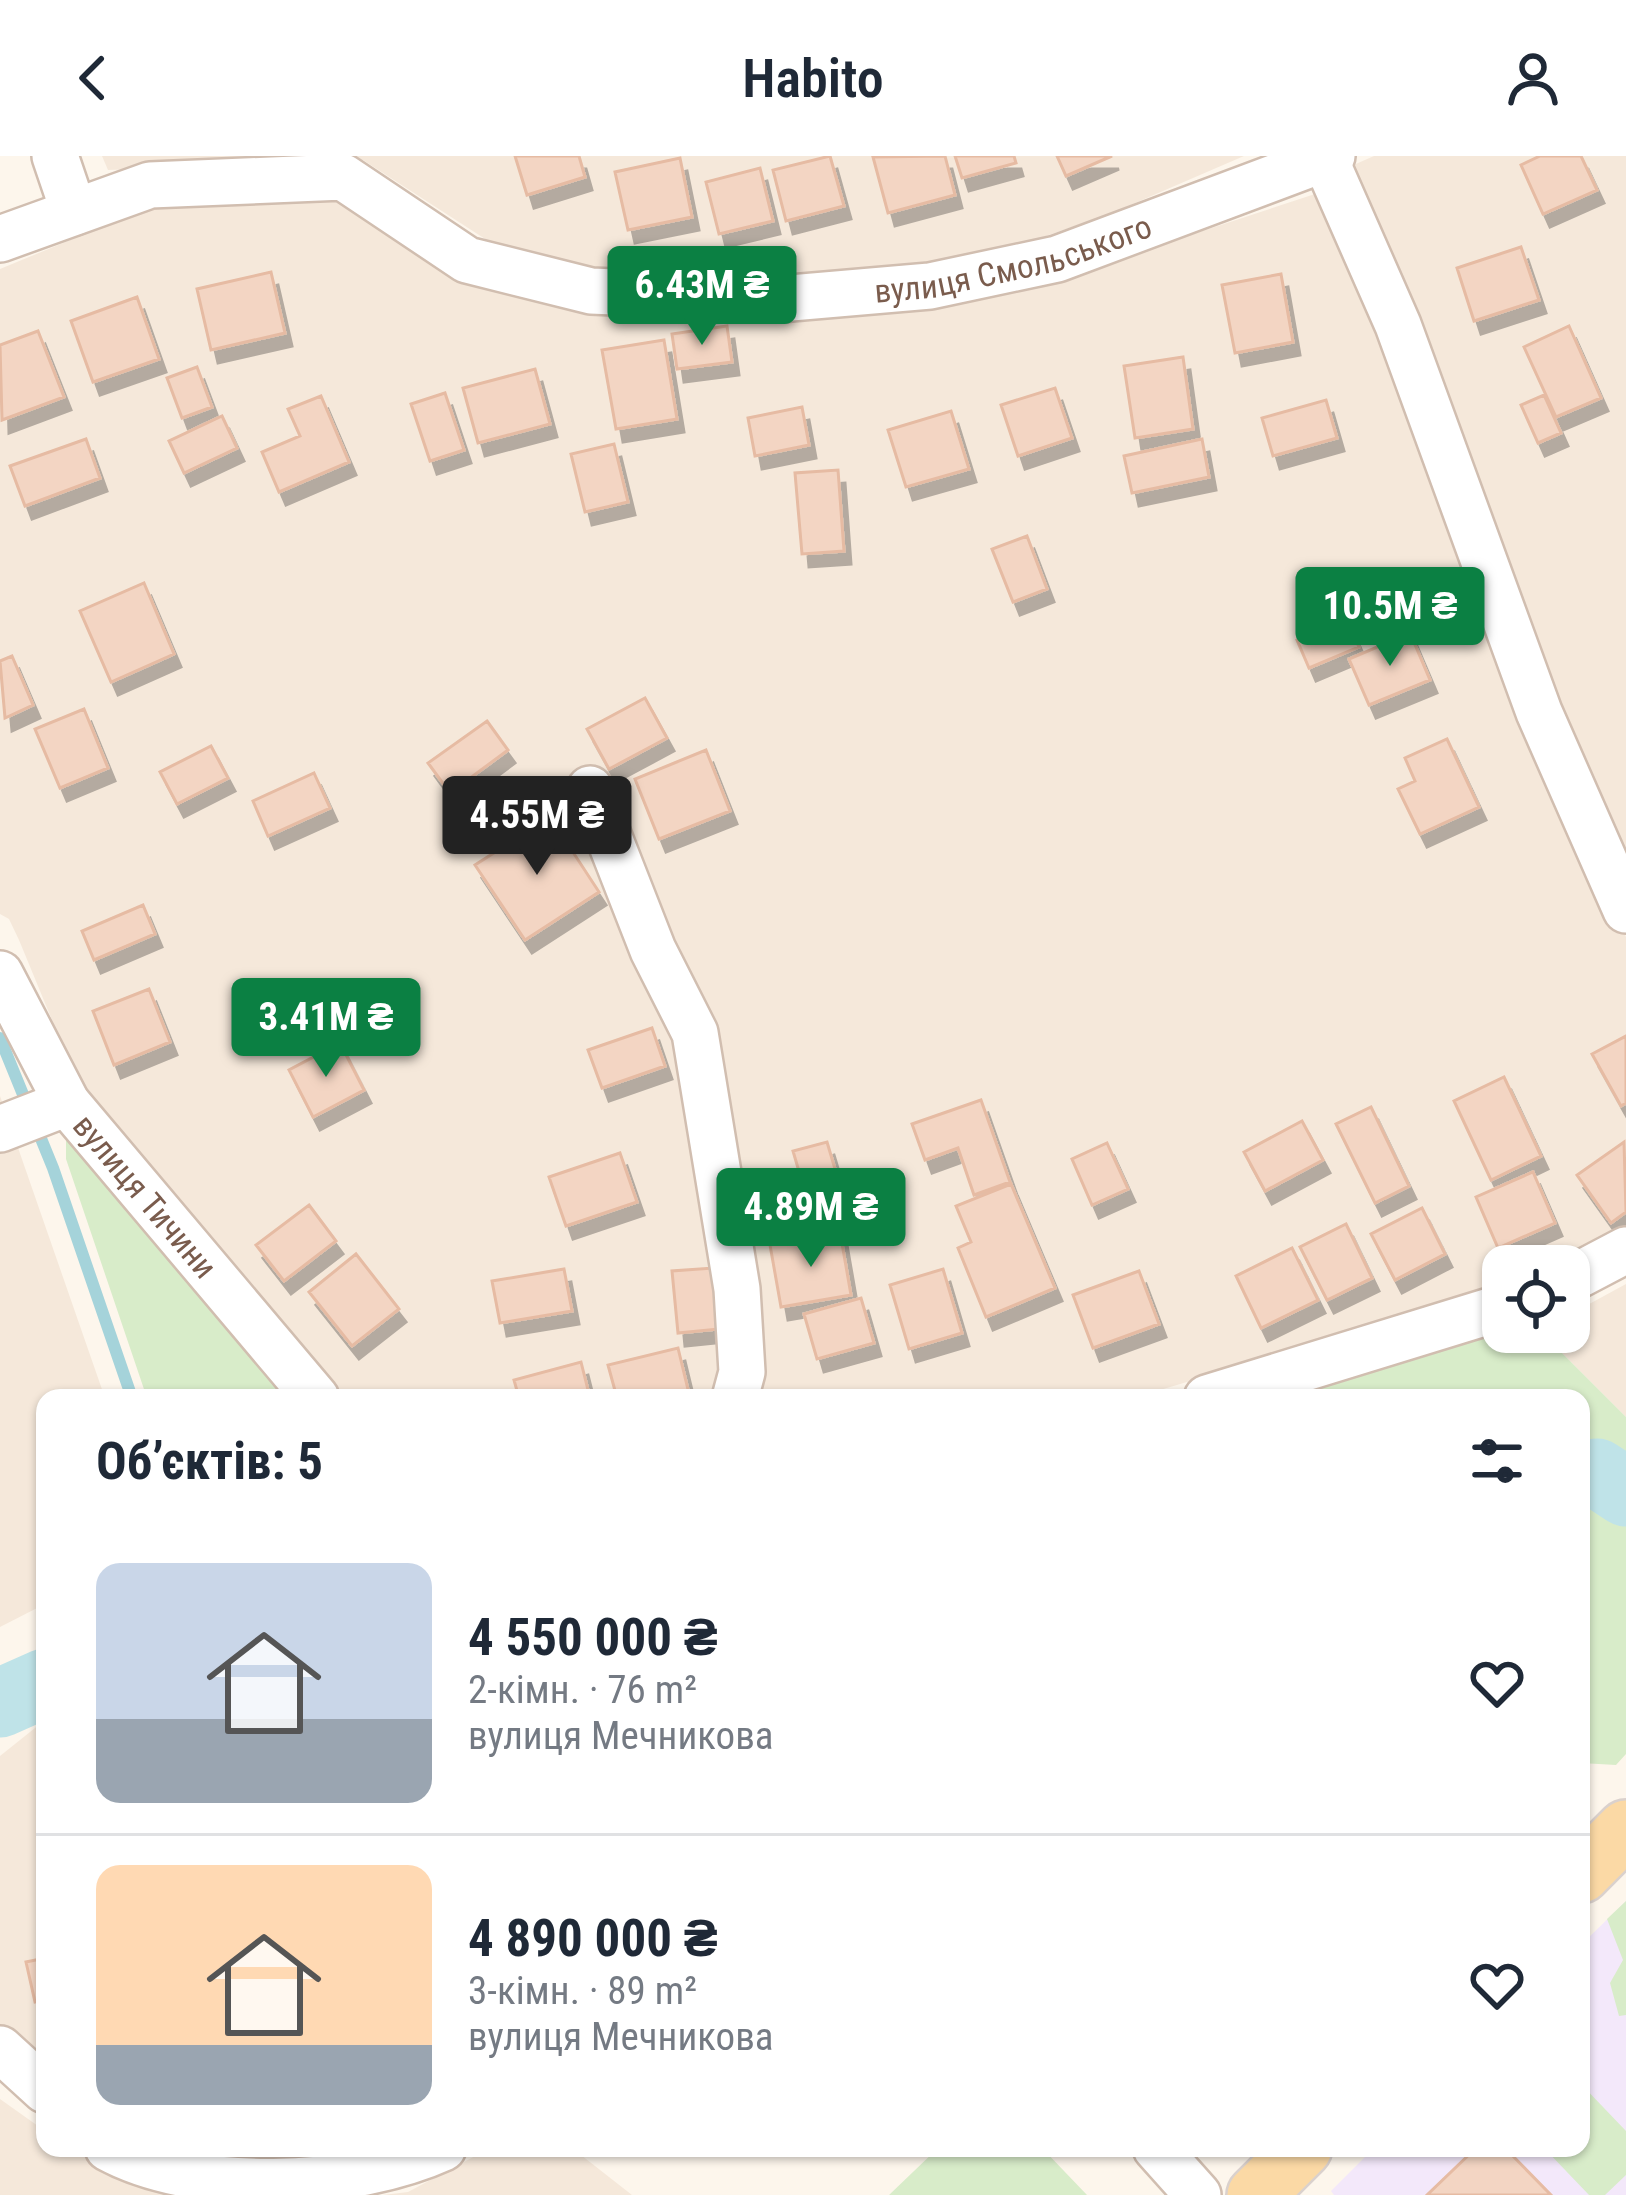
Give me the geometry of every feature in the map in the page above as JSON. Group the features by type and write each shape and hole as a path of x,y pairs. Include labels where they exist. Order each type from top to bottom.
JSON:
{"main road":[{"path":"1590,1865 1626,1829"}],"street":[{"path":"55,156 74,212"},
{"path":"1328,158 1398,325 1539,712 1626,910"},
{"name":"вулиця Смольського","path":"0,239 150,185 343,177 467,260 591,291 779,298 930,286 1058,259 1328,158"},
{"path":"590,789 653,950 695,1033 737,1289 742,1372 737,1389"},
{"name":"вулиця Тичини","path":"0,974 59,1107 308,1389"},
{"path":"0,1129 59,1107"},
{"path":"1590,1269 1626,1250"},
{"path":"1236,1389 1482,1313"},
{"path":"0,2049 36,2082"},
{"path":"129,2157 203,2189 273,2189 392,2171 423,2157"},
{"path":"1164,2157 1198,2195"}],"shaded area":[{"path":"102,156 1244,156 1112,213 989,256 823,275 640,278 496,246 363,160 108,170"},
{"path":"1374,156 1626,156 1626,880 1349,167"},
{"path":"1315,194 1356,254 1528,722 1626,937 1626,1233 1590,1251 1590,1245 1482,1245 1482,1294 1163,1389 338,1389 85,1100 19,940 9,919 0,914 0,269 172,198 343,199 570,306 747,323 856,316 1038,285"},
{"path":"0,1096 102,1389 36,1389 36,1609 0,1627"},
{"path":"1626,1284 1626,1417 1562,1353 1590,1353 1590,1304"},
{"path":"36,1727 36,2062 0,2029 0,1756"},
{"path":"1626,1901 1626,2195 1334,2195 1331,2191 1365,2157 1590,2157 1590,1936"},
{"path":"0,2099 36,2125 36,2157 94,2157 166,2195 0,2195"},
{"path":"225,2157 385,2157 341,2169"},
{"path":"473,2157 583,2157 632,2195 383,2195 408,2192"}],"green space":[{"path":"66,1136 287,1389 144,1389 66,1159"},
{"path":"1482,1336 1482,1353 1562,1353 1626,1417 1626,1481 1613,1469 1590,1463 1590,1389 1271,1389"},
{"path":"1590,1484 1626,1504 1626,1754 1616,1765 1590,1764"},
{"path":"1626,1901 1626,2015 1619,2016 1610,1983 1623,1960 1607,1919"},
{"path":"1590,2093 1626,2131 1626,2175 1605,2195 1589,2195 1553,2157 1590,2157"},
{"path":"929,2157 1051,2157 1087,2195 889,2195"}],"building":[{"path":"515,156 579,156 585,177 527,195"},
{"path":"830,156 844,206 786,221 773,170"},
{"path":"945,156 955,195 888,213 873,157"},
{"path":"955,156 1014,156 1016,163 962,178"},
{"path":"1057,156 1112,156 1066,176"},
{"path":"1540,156 1581,156 1597,190 1543,214 1521,165"},
{"path":"680,158 692,217 628,230 615,172"},
{"path":"760,168 773,221 719,234 706,182"},
{"path":"1521,247 1539,300 1474,321 1457,268"},
{"path":"271,272 285,333 211,350 197,289"},
{"path":"1281,274 1293,342 1235,353 1222,285"},
{"path":"137,297 159,359 93,382 71,321"},
{"path":"727,326 732,362 677,369 672,334"},
{"path":"1569,326 1601,398 1556,417 1524,347"},
{"path":"38,331 64,397 2,420 0,345"},
{"path":"664,340 677,419 616,429 602,350"},
{"path":"1183,357 1193,429 1135,438 1124,366"},
{"path":"197,367 212,407 182,418 167,378"},
{"path":"535,369 550,424 478,443 463,388"},
{"path":"1055,388 1072,438 1018,456 1001,405"},
{"path":"445,393 464,450 430,461 411,404"},
{"path":"1544,395 1561,433 1538,443 1521,405"},
{"path":"321,396 349,462 279,492 262,452 300,436 288,409"},
{"path":"1326,400 1337,438 1273,456 1262,418"},
{"path":"802,407 809,445 755,456 748,418"},
{"path":"951,411 969,469 906,487 888,430"},
{"path":"222,416 237,448 184,473 169,441"},
{"path":"86,439 100,478 25,506 10,466"},
{"path":"1202,439 1209,477 1132,493 1124,456"},
{"path":"614,444 628,502 585,512 571,454"},
{"path":"838,470 844,551 802,554 795,473"},
{"path":"1027,536 1047,589 1013,602 992,549"},
{"path":"144,583 174,654 111,682 80,611"},
{"path":"1346,619 1359,647 1309,668 1297,640"},
{"path":"1410,633 1430,680 1369,705 1349,659"},
{"path":"12,656 33,705 5,718 0,661"},
{"path":"645,698 667,738 609,769 587,729"},
{"path":"84,709 108,768 60,788 35,729"},
{"path":"487,721 508,750 450,793 428,763"},
{"path":"1447,739 1479,807 1420,834 1398,789 1415,781 1405,758"},
{"path":"211,746 228,778 177,804 160,772"},
{"path":"706,750 730,811 659,839 635,779"},
{"path":"314,773 330,808 268,836 253,801"},
{"path":"550,817 599,892 525,940 475,865"},
{"path":"143,905 155,934 94,960 82,931"},
{"path":"149,989 170,1042 114,1065 93,1011"},
{"path":"652,1028 665,1066 602,1088 588,1050"},
{"path":"1626,1036 1626,1103 1621,1106 1592,1054"},
{"path":"340,1043 364,1090 313,1117 289,1070"},
{"path":"1504,1077 1541,1156 1491,1180 1454,1101"},
{"path":"981,1100 1010,1182 974,1195 958,1148 925,1160 912,1124"},
{"path":"1371,1107 1409,1186 1375,1203 1336,1124"},
{"path":"1302,1121 1323,1160 1265,1191 1244,1152"},
{"path":"827,1142 846,1206 812,1216 793,1151"},
{"path":"1624,1142 1626,1212 1611,1223 1577,1175"},
{"path":"1107,1143 1128,1189 1092,1205 1072,1159"},
{"path":"620,1153 637,1202 566,1226 549,1177"},
{"path":"1533,1172 1555,1223 1497,1245 1476,1197"},
{"path":"787,1175 801,1225 767,1234 754,1184"},
{"path":"1011,1184 1055,1288 986,1317 958,1248 971,1242 956,1206"},
{"path":"309,1205 336,1241 284,1281 256,1245"},
{"path":"1422,1208 1445,1254 1395,1280 1371,1234"},
{"path":"1346,1224 1372,1278 1327,1300 1300,1247"},
{"path":"840,1232 851,1295 781,1307 770,1245"},
{"path":"1292,1248 1318,1300 1261,1328 1236,1276"},
{"path":"356,1254 399,1309 352,1346 309,1292"},
{"path":"713,1268 719,1329 678,1333 672,1271"},
{"path":"564,1269 572,1311 500,1323 492,1281"},
{"path":"943,1269 962,1333 909,1349 890,1285"},
{"path":"1139,1271 1159,1324 1093,1348 1073,1295"},
{"path":"861,1298 874,1343 817,1359 804,1314"},
{"path":"678,1348 688,1389 615,1389 608,1365"},
{"path":"581,1362 588,1389 516,1389 514,1380"},
{"path":"36,1960 36,2002 35,2002 26,1962"},
{"path":"1467,2157 1514,2157 1551,2195 1427,2195"}],"waterway":[{"path":"0,1038 53,1168 129,1389"},
{"path":"1590,1474 1597,1473 1626,1492"},
{"path":"0,1703 36,1687"}]}
